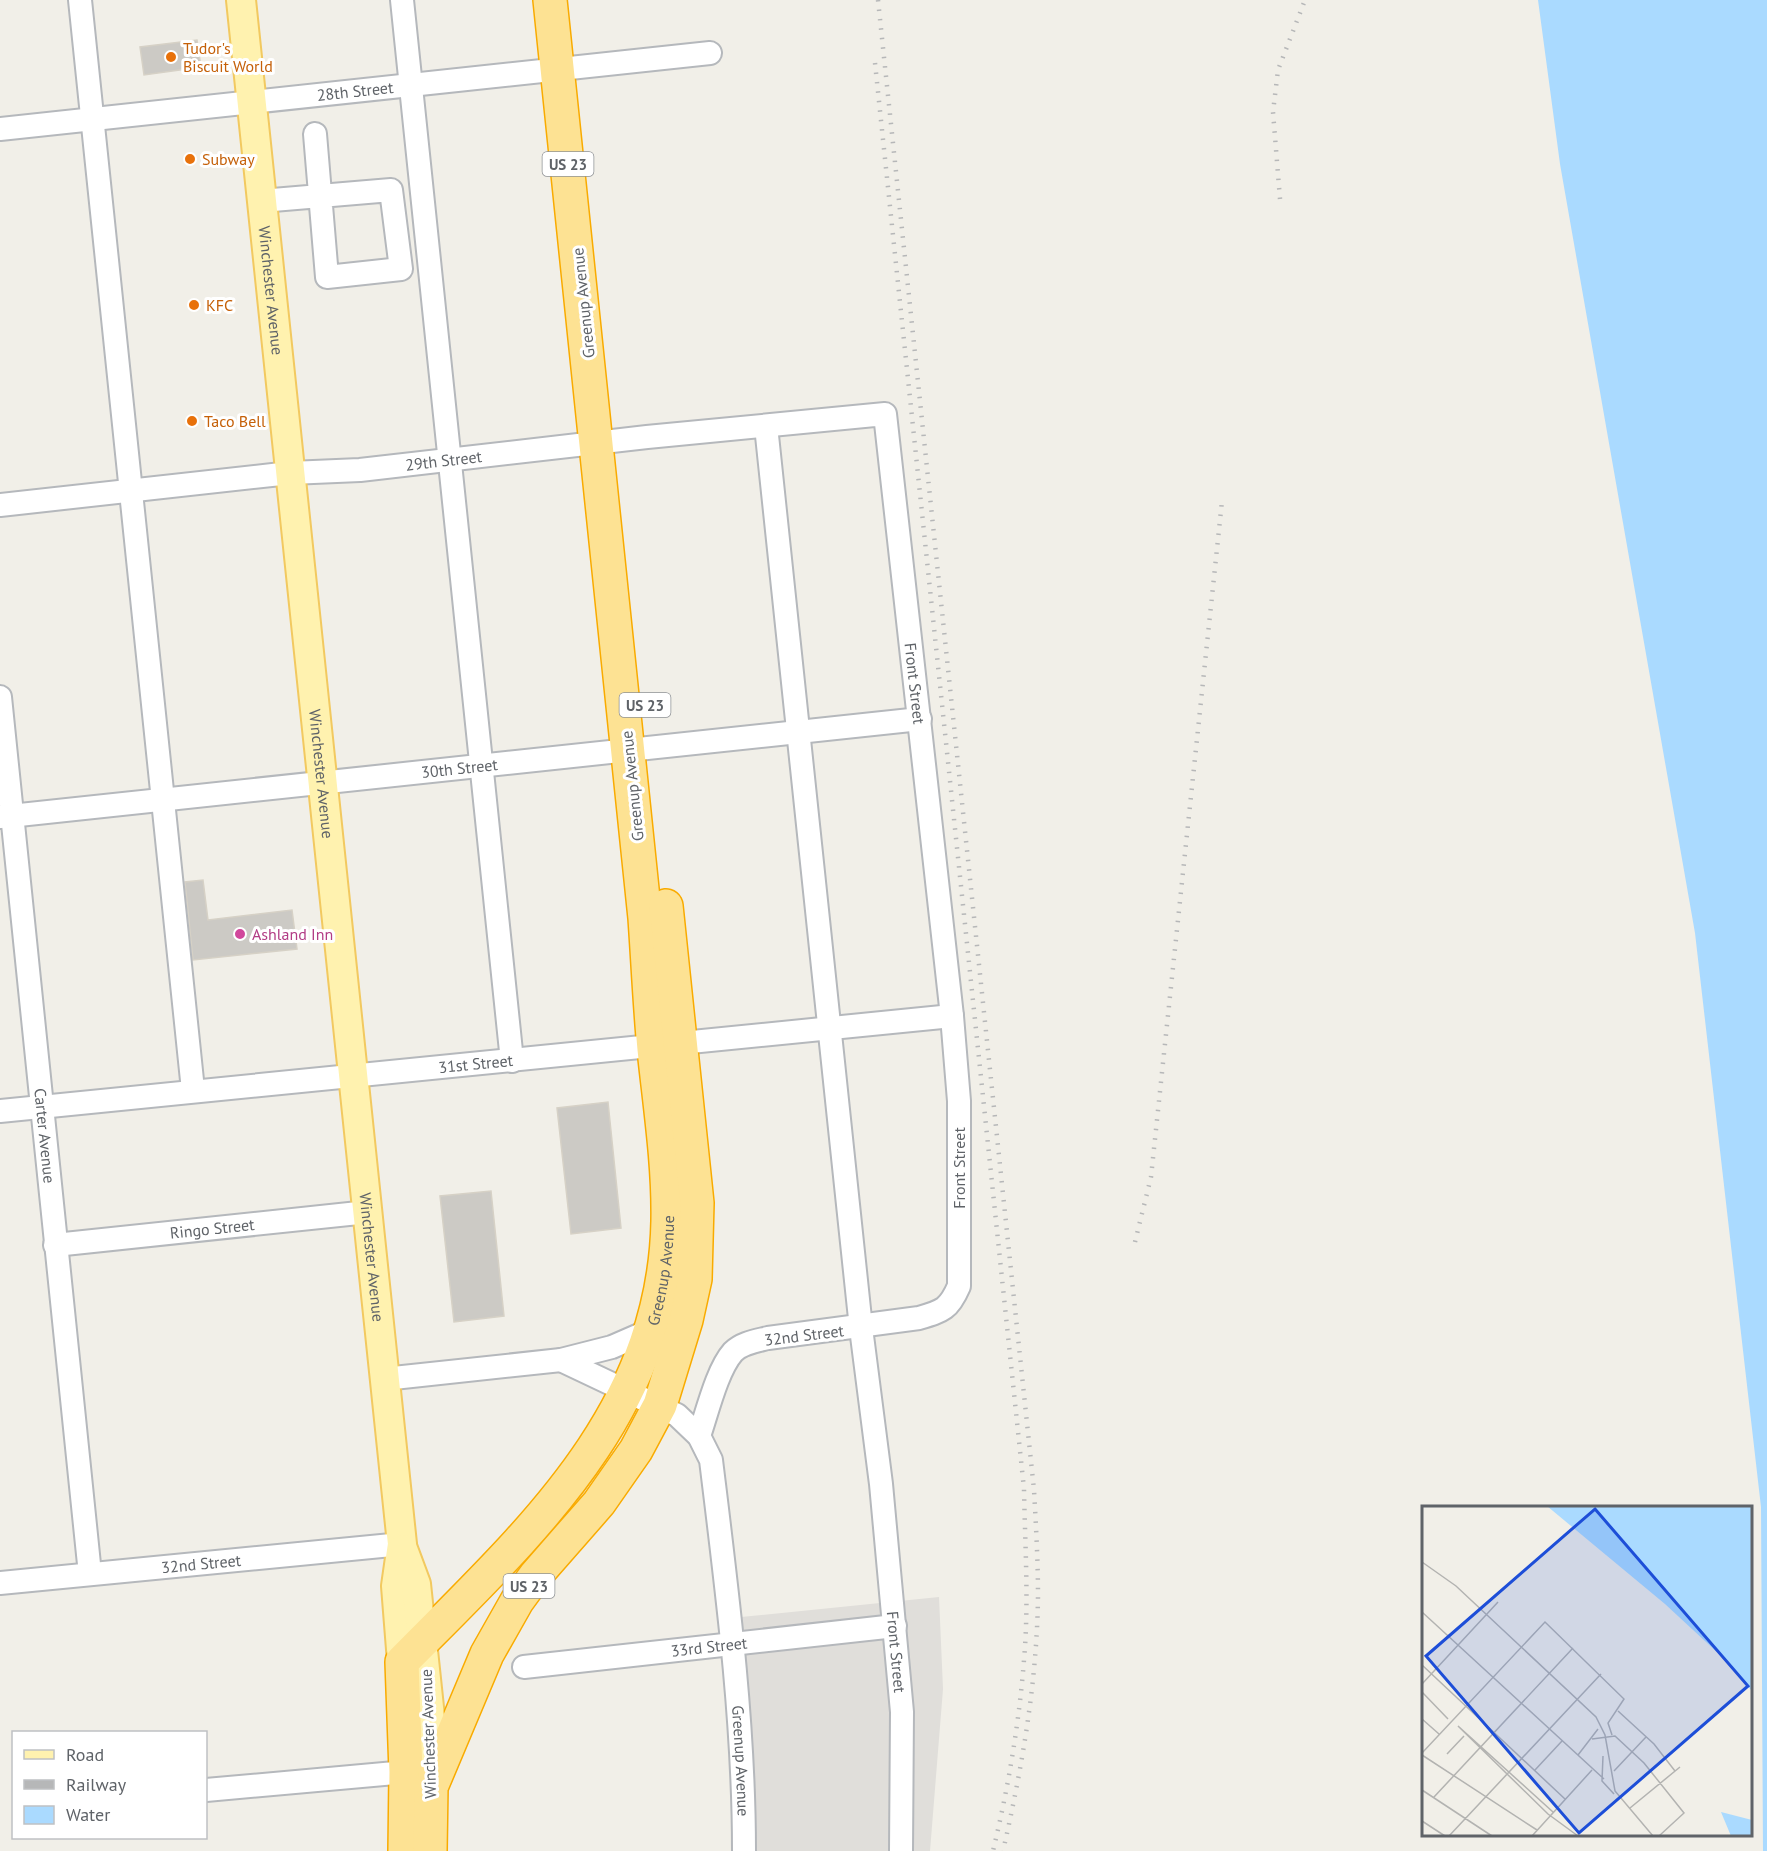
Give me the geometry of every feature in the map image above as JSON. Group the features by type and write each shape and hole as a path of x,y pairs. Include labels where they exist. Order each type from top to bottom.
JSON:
{"highway":[{"name":"Greenup Avenue","path":"550,0 569,69"},
{"name":"Greenup Avenue","path":"572,0 569,69 667,1045 697,1203 698,1243 695,1279 686,1320 660,1405"},
{"name":"Greenup Avenue","path":"628,1391 651,1329 662,1285 668,1221 667,1045"},
{"name":"US 23","path":"412,1652 559,1496 596,1446 628,1391"},
{"name":"US 23","path":"419,1779 474,1683 502,1627 536,1575 619,1477 660,1405"},
{"name":"Winchester Avenue","path":"412,1652 419,1779 430,1851"},
{"name":"Winchester Avenue","path":"405,1851 419,1779"}],"main road":[{"name":"Winchester Avenue","path":"241,0 402,1546 416,1584 412,1652"}],"street":[{"path":"80,0 193,1090"},
{"path":"402,0 512,1061"},
{"name":"28th Street","path":"0,129 710,53"},
{"path":"261,201 320,196 391,190 401,269 327,277 320,196 315,134"},
{"name":"29th Street","path":"0,505 290,473 330,473 885,414"},
{"name":"Front Street","path":"885,414 952,1016 959,1101 959,1286 953,1300 943,1311 919,1318 861,1328 881,1484 902,1712 901,1851"},
{"path":"766,426 861,1328"},
{"name":"Carter Avenue","path":"0,697 6,816 43,1107 90,1574"},
{"name":"30th Street","path":"6,816 920,719"},
{"name":"31st Street","path":"0,1111 952,1016"},
{"name":"Ringo Street","path":"56,1245 368,1212"},
{"name":"32nd Street","path":"699,1436 726,1363 744,1344 768,1338 861,1328"},
{"path":"384,1379 561,1360 612,1347 651,1329"},
{"path":"561,1360 628,1391"},
{"name":"Greenup Avenue","path":"628,1391 660,1405 684,1421 699,1436 711,1460 734,1645 744,1770 744,1851"},
{"name":"32nd Street","path":"0,1583 402,1546"},
{"name":"33rd Street","path":"524,1666 894,1626"},
{"path":"207,1790 419,1779"}],"shaded area":[{"path":"939,1597 943,1689 930,1851 754,1851 741,1617"}],"water":[{"path":"1538,0 1767,0 1767,1851 1763,1851 1761,1507 1695,933 1560,164"}],"building":[{"name":"Tudor's Biscuit World","path":"197,40 201,67 144,75 140,47"},
{"name":"Ashland Inn","path":"203,880 208,920 292,910 297,949 193,960 185,882"},
{"path":"608,1102 621,1228 571,1234 557,1108"},
{"path":"491,1191 504,1316 454,1322 440,1196"}],"railway":[{"path":"878,0 1034,1490 1038,1596 1035,1660 1022,1757 1003,1851"},
{"path":"1280,199 1273,112 1278,70 1305,0"},
{"path":"875,63 1024,1489 1026,1596 1024,1660 1012,1756 993,1851"},
{"path":"1135,1242 1151,1177 1222,501"}],"place":[{"name":"Tudor's Biscuit World","path":"171,57"},
{"name":"Subway","path":"190,159"},
{"name":"KFC","path":"194,305"},
{"name":"Taco Bell","path":"192,421"},
{"name":"Ashland Inn","path":"240,934"}]}
